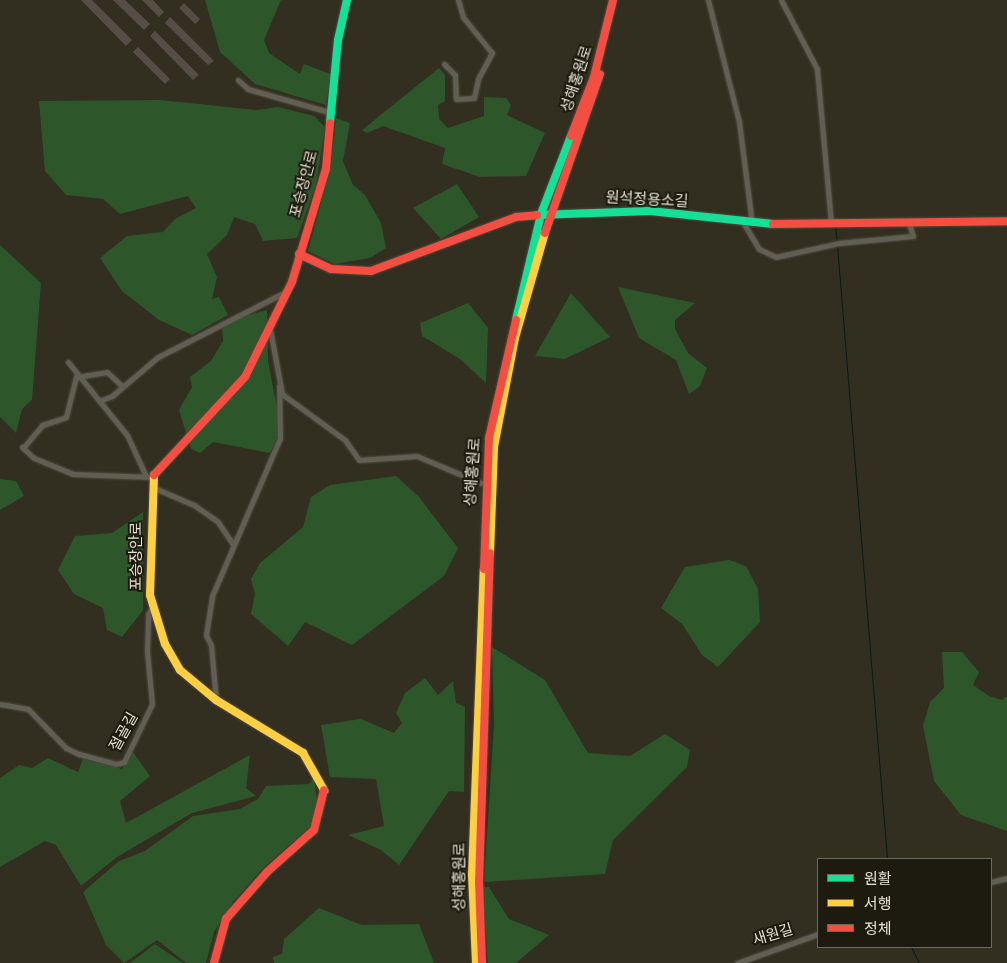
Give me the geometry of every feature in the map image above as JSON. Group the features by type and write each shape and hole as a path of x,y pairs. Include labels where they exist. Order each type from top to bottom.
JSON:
{"main road":[{"name":"포승장안로","path":"214,963 226,919 267,872 314,830 325,793 317,772 303,753 216,700 180,670 165,644 153,606 152,487 149,476 244,376 288,291 326,169 329,112 347,0"},
{"name":"성해홍원로","path":"476,963 472,875 481,676 484,479 496,394 541,214 594,77 613,0"},
{"name":"성해홍원로","path":"482,963 479,883 494,447 515,338 550,215 595,94 618,0"},
{"name":"원석정용소길","path":"299,254 332,269 371,271 516,217 541,214 650,211 744,224 1007,221"}],"street":[{"path":"444,64 455,75 456,99 474,98 478,79 492,53 463,17 458,0"},
{"path":"708,0 739,122 752,223"},
{"path":"781,0 816,64 832,222"},
{"path":"238,80 248,89 329,112"},
{"path":"744,224 759,249 776,257 836,244 914,236 908,221"},
{"path":"99,401 122,386 158,356 288,291"},
{"path":"216,700 206,628 212,596 280,438 279,386 270,329"},
{"path":"68,362 128,435 149,476 73,474 34,458 22,447 42,425 66,417 79,376"},
{"path":"79,376 107,372 122,386"},
{"path":"279,386 282,394 345,440 359,460 418,456 481,483"},
{"path":"152,487 194,505 218,522 233,544"},
{"name":"절골길","path":"0,704 28,709 66,748 79,754 116,764 124,762 152,704 147,651 148,614 153,606"},
{"path":"992,882 1007,878"},
{"name":"새원길","path":"737,963 748,955 817,934"}],"green space":[{"path":"205,0 281,0 264,40 269,53 300,74 304,64 331,74 326,105 255,84 220,52"},
{"path":"439,68 445,75 445,101 438,105 439,119 448,128 484,116 484,97 506,98 511,105 507,115 545,133 526,176 480,177 442,164 445,148 383,126 367,133 362,130"},
{"path":"160,100 257,110 278,107 314,116 325,127 316,185 297,238 263,241 255,224 234,217 227,235 207,254 217,277 212,299 219,297 228,315 192,335 159,320 122,291 100,258 127,236 163,232 175,219 196,208 188,196 120,214 103,199 66,195 45,171 39,101"},
{"path":"336,118 350,123 343,161 353,185 365,195 381,223 386,248 370,258 334,264 308,251 331,166"},
{"path":"457,184 479,217 441,239 413,208"},
{"path":"0,245 41,283 32,400 22,409 16,433 0,417"},
{"path":"618,287 695,303 675,320 675,329 688,353 707,368 700,386 689,394 676,360 639,338"},
{"path":"571,293 610,337 565,359 535,356"},
{"path":"468,303 488,328 486,383 460,359 422,336 420,323"},
{"path":"267,310 268,361 281,429 270,453 213,442 200,453 191,449 179,410 192,387 190,377 211,361 223,341 222,328 237,318"},
{"path":"396,476 419,497 458,548 444,576 352,645 305,622 288,646 251,614 255,594 251,579 260,563 303,527 311,497 330,485"},
{"path":"0,479 16,481 24,496 0,510"},
{"path":"143,512 143,610 122,637 107,630 103,608 74,594 58,570 75,536 112,533"},
{"path":"729,560 746,566 758,589 760,622 718,667 702,655 682,624 661,608 685,567"},
{"path":"492,647 545,680 588,753 630,756 665,734 690,750 687,767 613,840 605,874 484,882 494,725"},
{"path":"942,652 962,652 979,672 973,685 989,696 1002,700 1007,696 1007,831 961,815 934,781 923,726 930,702 944,688"},
{"path":"425,678 438,695 453,681 456,703 465,707 464,792 449,791 399,865 381,850 348,835 384,826 376,779 330,777 321,725 361,719 394,733 402,723 396,713 405,693"},
{"path":"133,752 150,776 120,801 126,823 250,755 246,788 256,796 192,813 117,857 81,886 56,845 45,841 0,867 0,778 19,765 32,768 48,758 78,772 83,759 122,769"},
{"path":"314,778 318,808 309,828 265,866 233,902 214,932 206,963 186,963 157,940 124,963 106,945 83,892 119,861 145,851 193,816 240,809 258,799 266,786 309,784"},
{"path":"482,886 489,887 509,919 549,935 516,963 488,963"},
{"path":"319,908 362,925 419,924 434,963 274,963 273,957 282,954 284,939"},
{"path":"155,944 177,959 183,963 130,963"}],"building":[{"path":"81,0 92,0 132,40 126,46"},
{"path":"113,0 125,0 150,24 144,30"},
{"path":"142,0 153,0 164,12 159,17"},
{"path":"184,3 200,19 195,24 179,8"},
{"path":"170,17 214,61 208,65 165,23"},
{"path":"155,31 199,75 193,80 150,36"},
{"path":"138,47 170,79 165,84 133,52"}],"waterway":[{"path":"835,227 837,241"},
{"path":"837,245 887,858"},
{"path":"912,948 919,963"}],"traffic: fast":[{"path":"330,123 338,40 347,0"},
{"path":"516,320 541,214 571,136"},
{"path":"537,215 650,211 773,224"}],"traffic: slow":[{"path":"490,553 494,447 515,338 545,233"},
{"path":"154,475 150,595 165,644 180,670 216,700 303,753 324,790"},
{"path":"476,963 472,875 484,569"}],"traffic: jam":[{"path":"571,136 594,77 613,0"},
{"path":"545,233 600,74"},
{"path":"154,475 245,377 292,282 326,169 330,123"},
{"path":"299,254 331,269 371,271 516,217 537,215"},
{"path":"773,224 1007,221"},
{"path":"484,569 489,438 516,320"},
{"path":"482,963 479,883 490,553"},
{"path":"214,963 226,919 267,872 314,830 324,790"}]}
